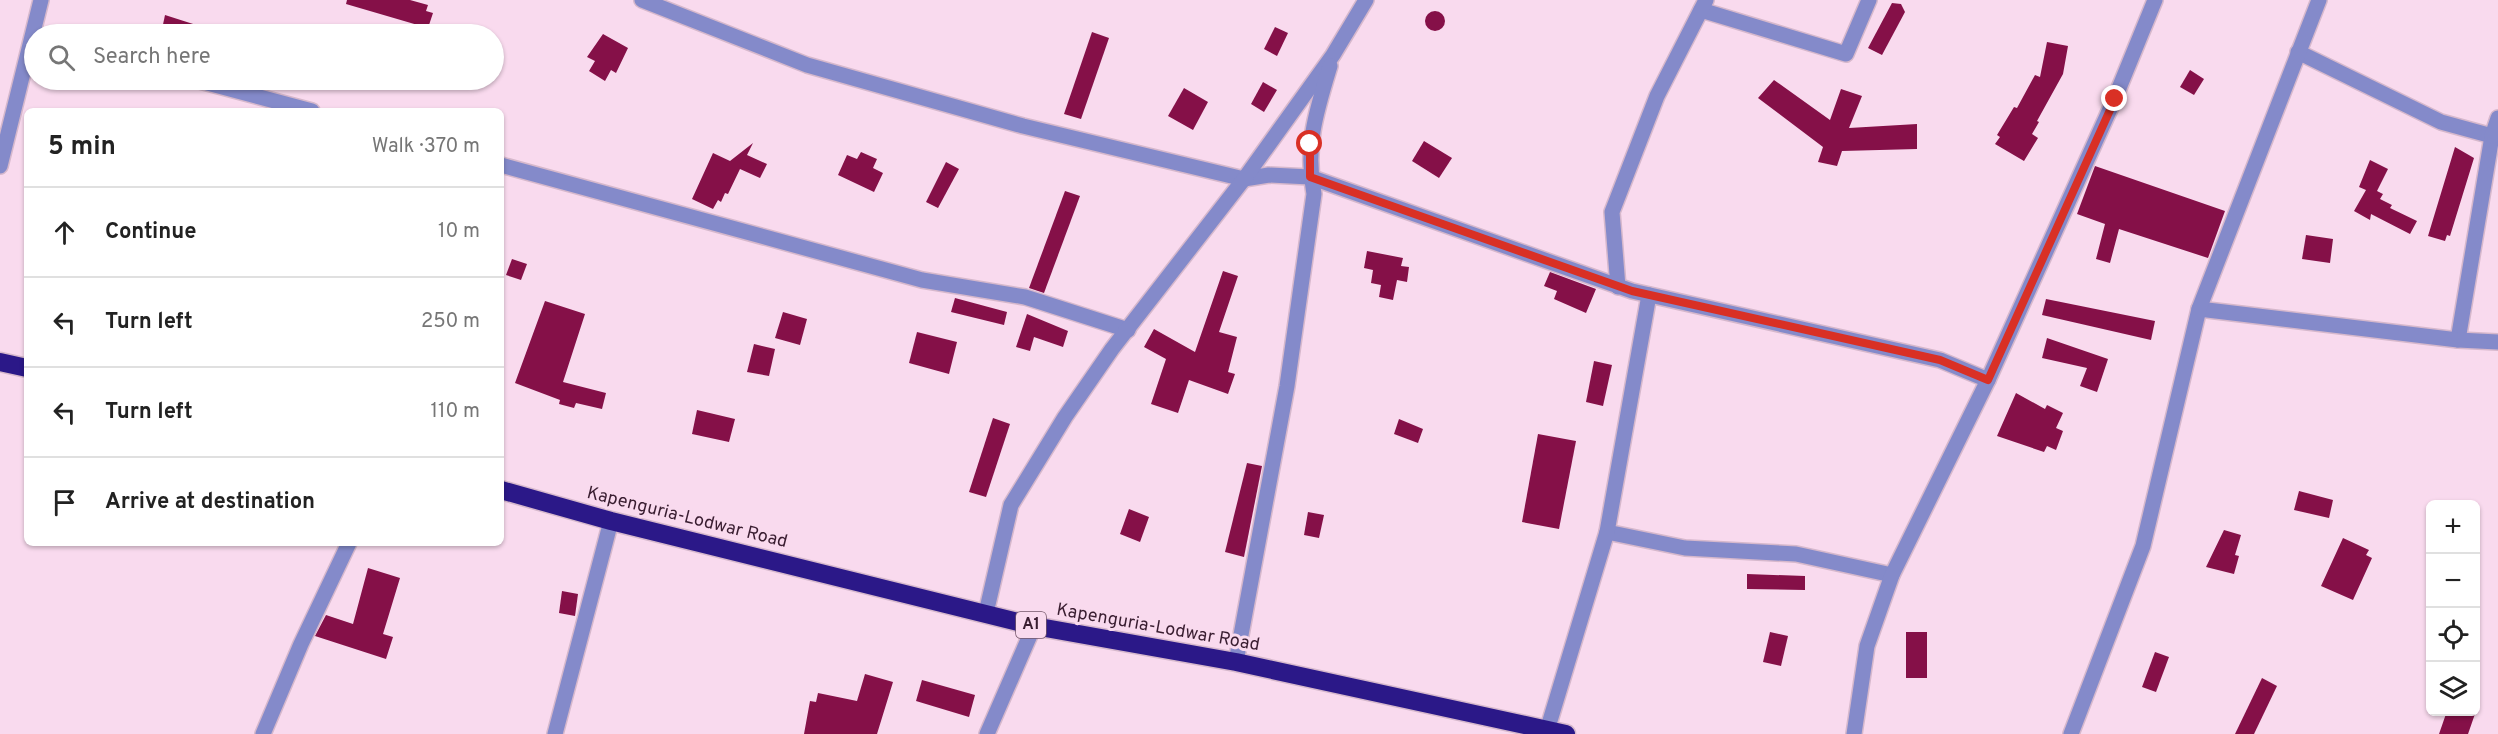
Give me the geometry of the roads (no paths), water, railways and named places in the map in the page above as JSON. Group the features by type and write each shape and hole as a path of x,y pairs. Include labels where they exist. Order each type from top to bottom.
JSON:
{"highway":[{"path":"0,362 24,367"},
{"name":"Kapenguria-Lodwar Road","path":"504,491 611,521 1034,626 1236,663 1547,732 1566,734"}],"street":[{"path":"35,24 40,0"},
{"path":"642,0 807,65 1023,126 1244,179 1269,175 1310,177 1618,286 1649,295 1940,360 1988,380"},
{"path":"1618,286 1612,212 1657,96 1704,5 1846,54 1869,0"},
{"path":"1854,734 1867,646 1892,575 1988,380 2115,99 2155,0"},
{"path":"2072,734 2143,546 2199,309 2319,0"},
{"path":"986,613 1011,505 1065,417 1128,330 1244,179 1333,55 1363,1"},
{"path":"2298,52 2441,122 2492,136"},
{"path":"1236,663 1287,386 1314,194 1310,177 1313,126 1333,55"},
{"path":"0,166 24,71"},
{"path":"233,90 301,108"},
{"path":"2458,340 2492,136 2498,118"},
{"path":"504,166 922,280 1025,297 1128,330"},
{"path":"1547,732 1607,532 1649,295"},
{"path":"2199,309 2458,340 2498,342"},
{"path":"555,734 611,521"},
{"path":"1607,532 1685,548 1796,554 1892,575"},
{"path":"263,734 301,644 348,546"},
{"path":"987,734 1034,626"}]}
